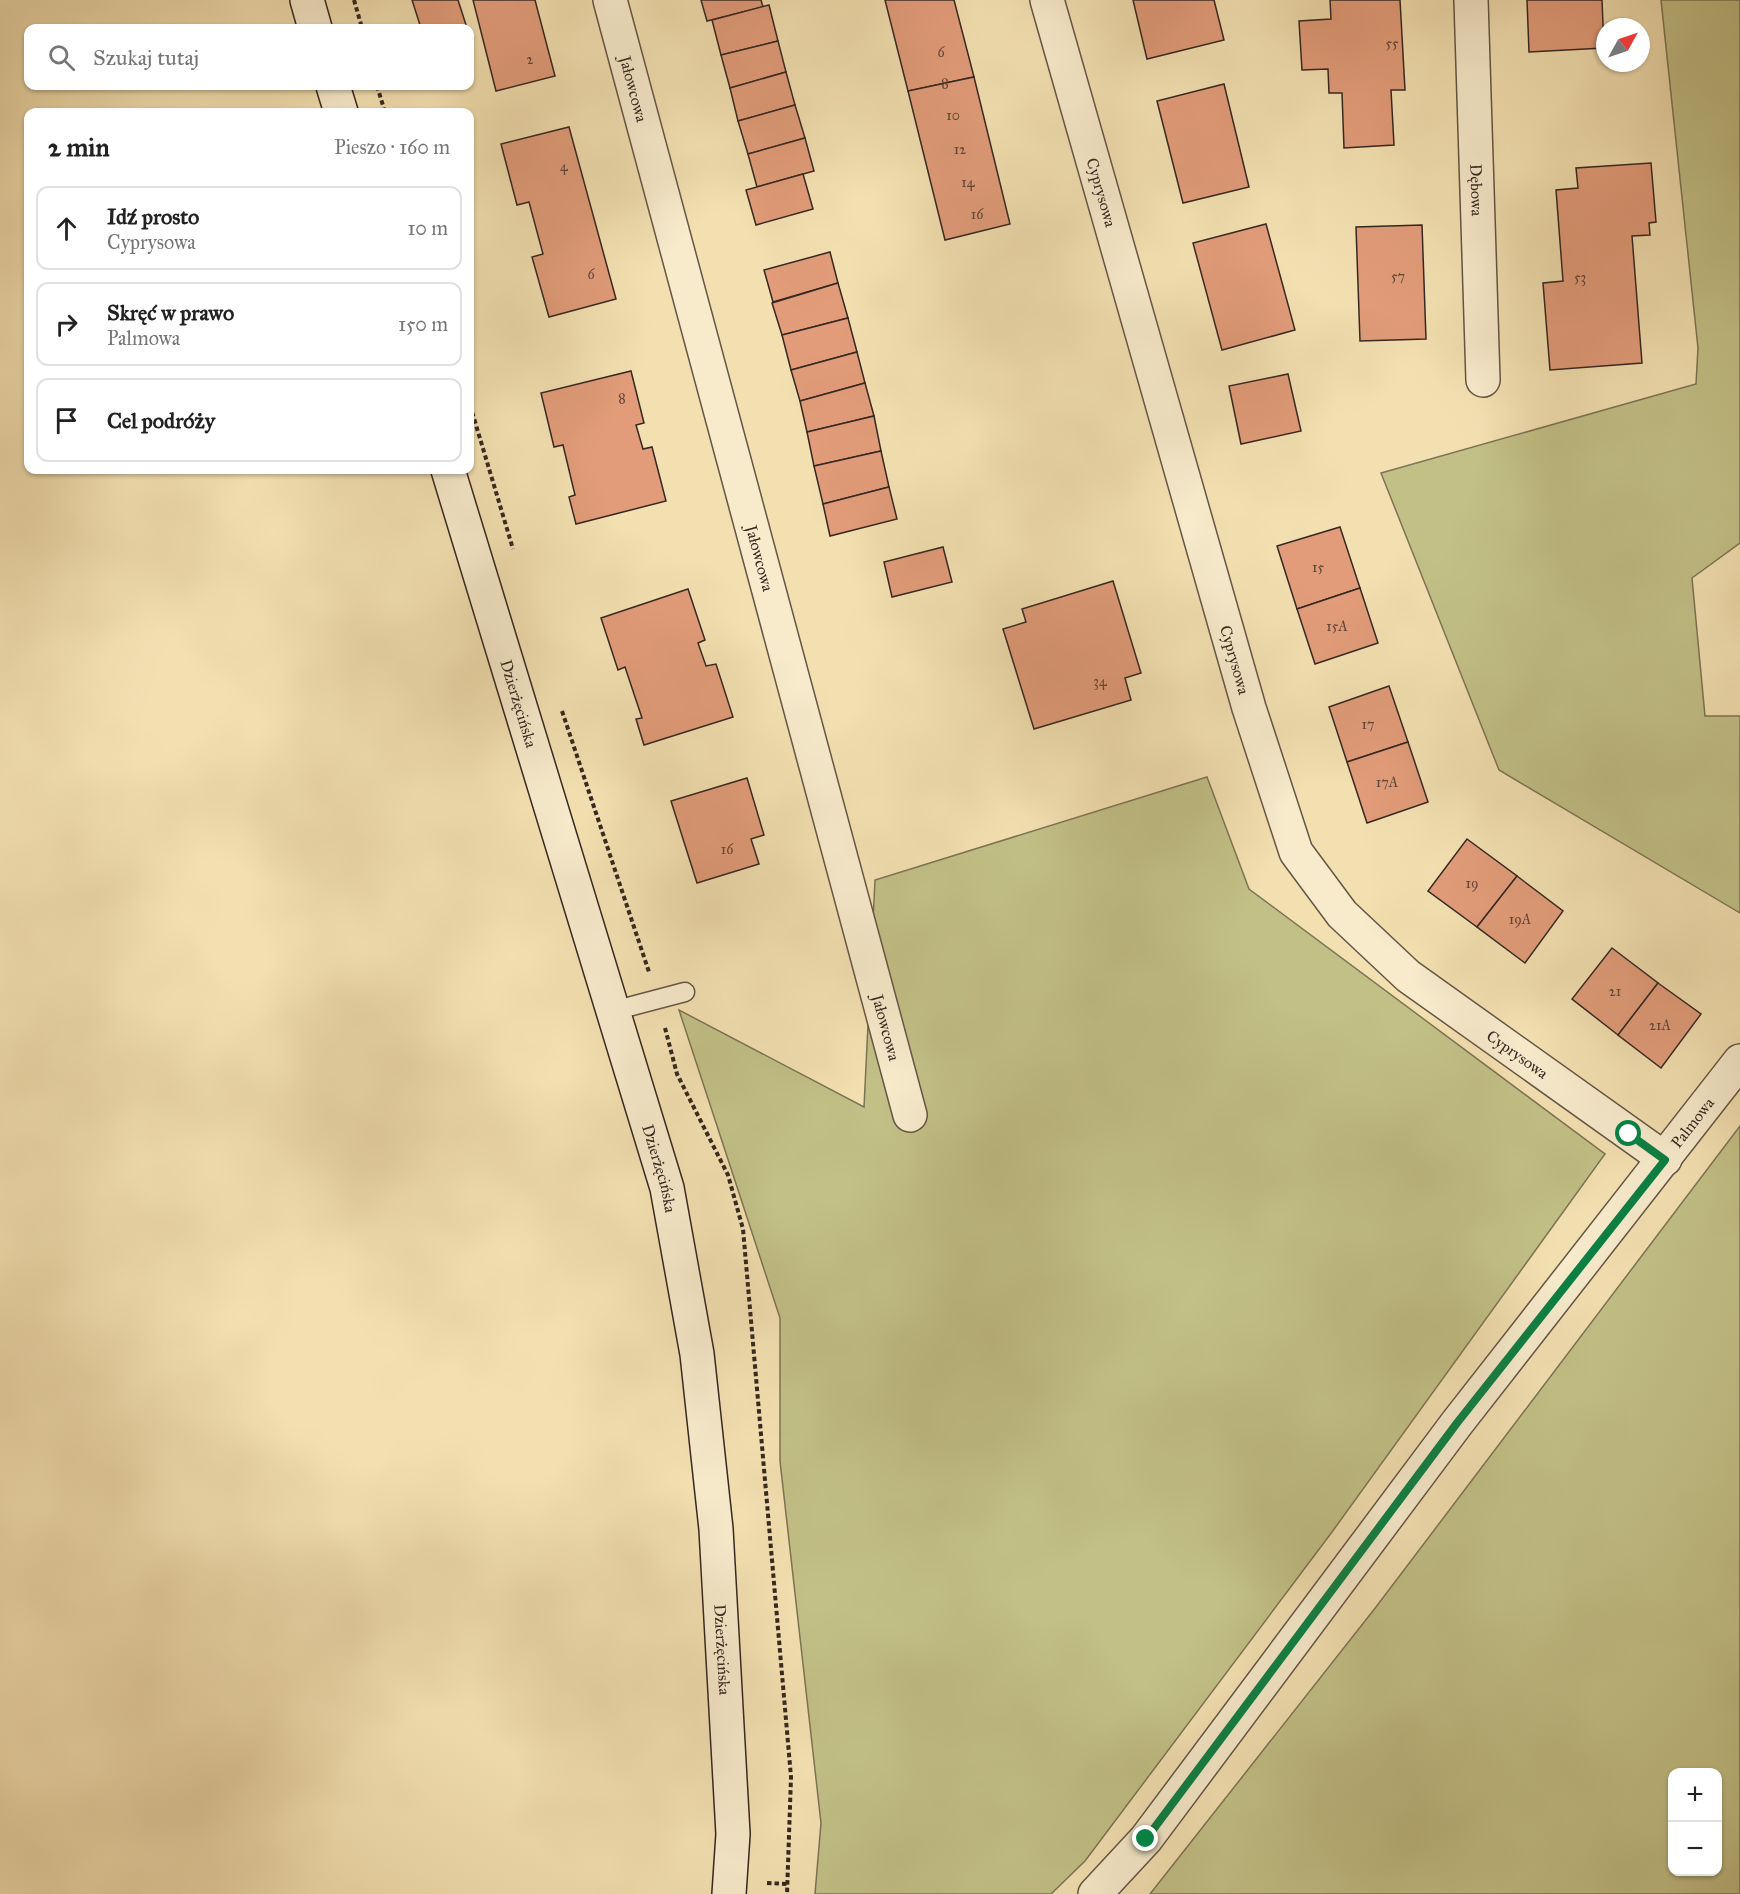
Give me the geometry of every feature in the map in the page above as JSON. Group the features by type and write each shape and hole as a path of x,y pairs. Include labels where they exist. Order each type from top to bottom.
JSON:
{"street":[{"path":"307,0 314,24"},
{"name":"Jałowcowa","path":"610,0 910,1115"},
{"name":"Cyprysowa","path":"1047,0 1243,686 1296,852 1342,914 1408,976 1665,1160"},
{"name":"Dębowa","path":"1471,0 1483,380"},
{"path":"334,90 340,108"},
{"name":"Dzierżęcińska","path":"449,474 667,1188 697,1354 716,1529 733,1834 729,1894"},
{"name":"Palmowa","path":"1095,1894 1146,1839 1457,1423 1665,1160 1740,1061"}],"lane":[{"path":"613,1011 685,992"}],"path":[{"path":"354,0 361,24"},
{"path":"378,90 384,108"}],"shaded area":[{"path":"1661,0 1740,0 1740,543 1692,578 1705,716 1740,716 1740,913 1499,770 1381,473 1696,384 1698,348"},
{"path":"1207,777 1249,889 1605,1154 1332,1532 1085,1861 1051,1894 815,1894 821,1823 780,1461 780,1318 679,1010 864,1107 875,880"},
{"path":"1740,1126 1740,1894 1150,1894 1376,1607"}],"building":[{"path":"412,0 458,0 466,24 420,24"},
{"path":"473,0 535,0 555,76 496,91"},
{"path":"701,0 761,0 763,7 707,21"},
{"path":"885,0 954,0 974,77 908,91"},
{"path":"1133,0 1214,0 1224,40 1147,59"},
{"path":"1330,0 1400,0 1405,90 1391,90 1394,145 1344,148 1342,93 1329,93 1328,69 1302,70 1299,21 1331,19"},
{"path":"1527,0 1602,0 1603,18 1596,18 1596,48 1529,52"},
{"path":"769,5 778,41 721,55 712,20"},
{"path":"778,41 786,72 730,88 721,55"},
{"path":"786,72 795,105 738,121 730,88"},
{"path":"974,77 1010,224 945,240 908,91"},
{"path":"1224,84 1249,187 1183,203 1157,101"},
{"path":"795,105 805,138 748,154 738,121"},
{"path":"569,127 616,299 549,317 532,257 543,254 529,202 517,205 501,144"},
{"path":"805,138 814,171 757,187 748,154"},
{"path":"1651,163 1656,222 1649,223 1650,235 1632,236 1642,363 1550,370 1543,283 1563,281 1556,190 1578,188 1576,168"},
{"path":"803,174 813,209 756,225 746,190"},
{"path":"1266,224 1295,330 1222,350 1193,243"},
{"path":"1422,225 1426,339 1360,341 1356,227"},
{"path":"830,252 838,283 773,302 764,270"},
{"path":"838,283 848,318 782,335 772,303"},
{"path":"848,318 857,352 791,370 782,335"},
{"path":"857,352 865,383 800,401 791,370"},
{"path":"631,371 644,423 636,425 643,449 652,447 666,501 576,524 569,497 575,495 563,445 554,447 541,393"},
{"path":"1288,374 1301,431 1241,444 1229,386"},
{"path":"865,383 874,416 807,432 800,401"},
{"path":"874,416 881,451 814,466 807,432"},
{"path":"881,451 889,487 823,504 814,466"},
{"path":"889,487 897,519 830,536 823,504"},
{"path":"1340,527 1360,588 1297,609 1277,546"},
{"path":"943,547 952,582 892,597 884,562"},
{"path":"1113,581 1141,673 1125,678 1131,700 1034,729 1003,629 1026,622 1022,609"},
{"path":"1360,588 1378,643 1315,664 1297,609"},
{"path":"688,589 705,640 698,643 706,666 716,664 733,717 644,745 636,719 642,718 625,667 618,670 601,618"},
{"path":"1389,686 1408,742 1347,762 1329,707"},
{"path":"1408,742 1428,802 1367,823 1347,762"},
{"path":"747,778 764,835 751,839 759,864 697,883 671,801"},
{"path":"1467,839 1517,876 1477,927 1428,891"},
{"path":"1517,876 1563,911 1525,963 1477,927"},
{"path":"1612,948 1658,983 1618,1035 1572,999"},
{"path":"1658,983 1701,1014 1661,1068 1618,1035"}],"route":[{"path":"1146,1839 1457,1423 1665,1160 1629,1134"}]}
